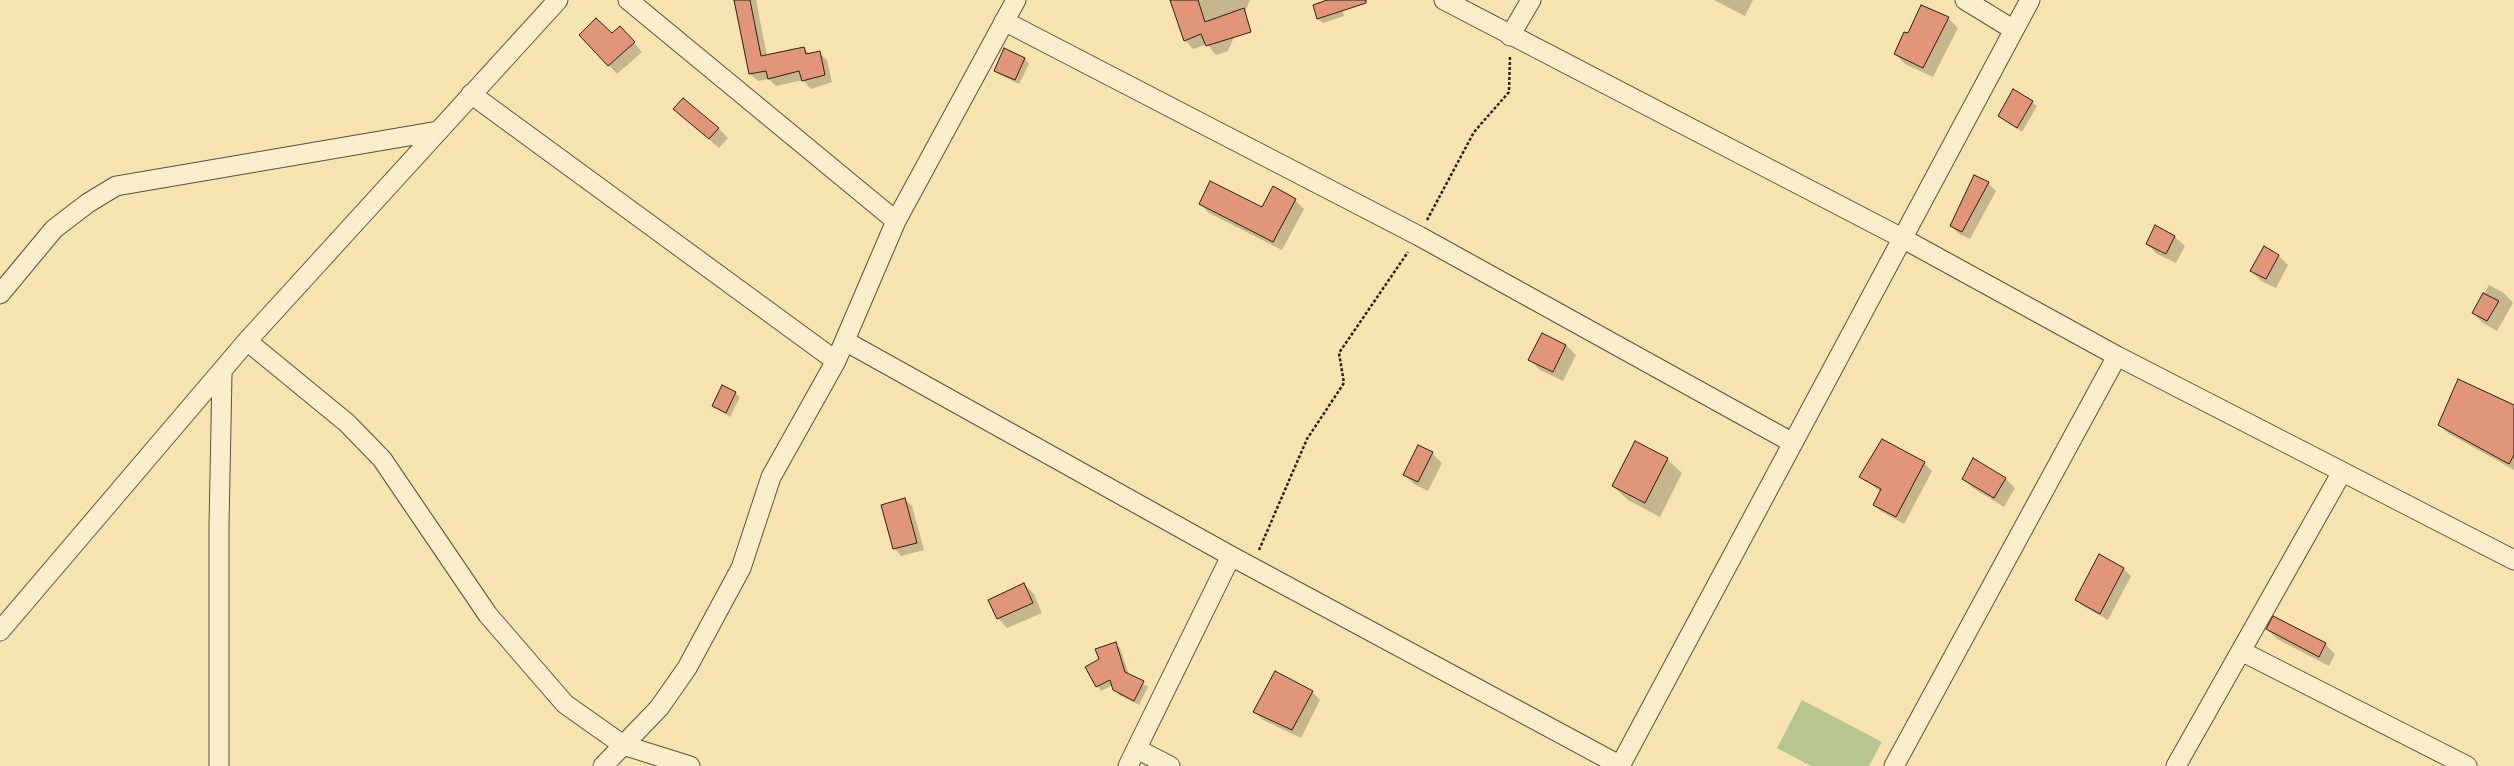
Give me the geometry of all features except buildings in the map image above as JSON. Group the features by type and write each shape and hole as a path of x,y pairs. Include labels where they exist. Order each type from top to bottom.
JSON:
{"street":[{"path":"0,631 222,374 247,341 558,0"},
{"path":"628,0 896,221"},
{"path":"603,766 659,708 687,668 741,568 771,477 836,361 896,221 1016,0"},
{"path":"1444,0 1510,36 1902,238 2117,356 2514,560"},
{"path":"1510,36 1532,0"},
{"path":"1965,0 2014,30"},
{"path":"845,340 1251,567 1620,766 2030,0"},
{"path":"1004,21 1419,236 1793,443"},
{"path":"471,94 836,361"},
{"path":"0,294 54,229 88,203 116,186 438,131"},
{"path":"247,341 347,422 382,459 488,615 565,704 623,745 690,766"},
{"path":"1894,766 2117,356"},
{"path":"219,766 219,526 222,374"},
{"path":"2176,766 2342,472"},
{"path":"1128,766 1231,556"},
{"path":"2241,651 2467,766"},
{"path":"1137,749 1170,766"}],"path":[{"path":"1251,567 1307,439 1344,383 1339,353 1419,236 1474,132 1509,92 1510,36"}],"green space":[{"path":"1802,700 1882,742 1869,766 1811,766 1777,748"}]}
